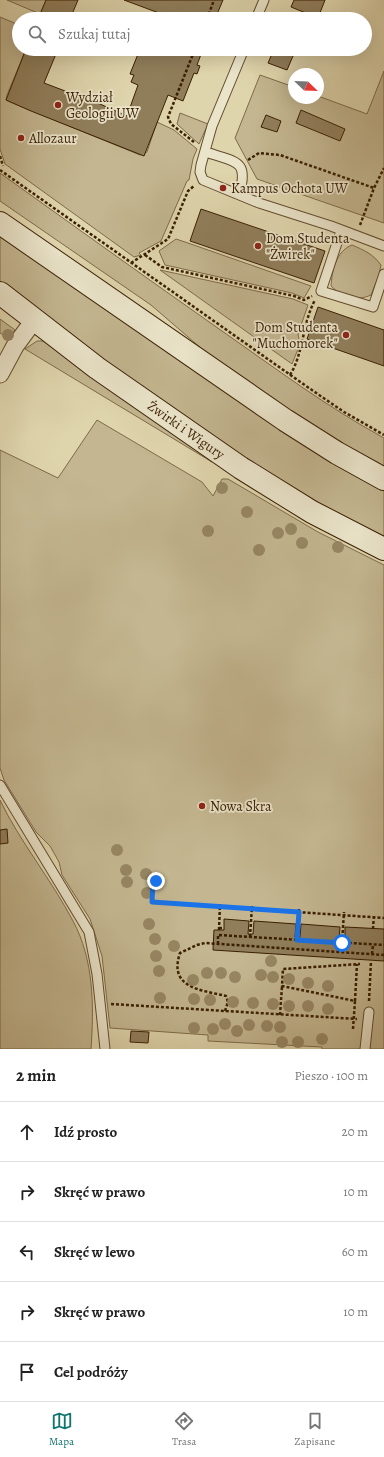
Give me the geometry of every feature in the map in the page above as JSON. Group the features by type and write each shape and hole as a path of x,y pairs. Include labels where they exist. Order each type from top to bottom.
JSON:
{"main road":[{"path":"0,223 285,420 332,450 384,479"},
{"name":"Żwirki i Wigury","path":"0,293 97,368 256,478 318,515 384,549"}],"street":[{"path":"0,374 15,346 35,319"}],"lane":[{"path":"259,12 264,0"},
{"path":"241,56 212,126 200,172 203,180 384,246"},
{"path":"206,152 240,165 244,171 244,176 239,194"},
{"path":"341,231 321,291 373,307 384,274"},
{"path":"0,785 89,932 97,974 105,1049"},
{"path":"365,1049 368,1016"}],"path":[{"path":"210,12 214,0"},
{"path":"192,56 168,117 171,124 206,152"},
{"path":"240,165 259,153 273,153 374,188"},
{"path":"0,156 3,166"},
{"path":"356,237 374,188 384,168"},
{"path":"0,170 290,375 344,412 384,435"},
{"path":"131,263 168,239 188,191 203,180"},
{"path":"145,255 162,267 294,296 304,300 321,291"},
{"path":"290,375 302,345 302,338 314,304 321,291"},
{"path":"156,881 153,881 152,902 374,916 384,918"},
{"path":"220,906 219,929 224,928"},
{"path":"250,937 252,908"},
{"path":"297,940 299,911"},
{"path":"342,943 344,914"},
{"path":"373,929 374,916"},
{"path":"218,944 218,935 384,946"},
{"path":"225,1011 228,1002 226,996 188,986 182,980 177,970 177,962 180,953 197,945 218,944 384,955"},
{"path":"372,954 373,945"},
{"path":"108,1003 354,1019 368,1016 371,961"},
{"path":"280,1015 283,969 358,964 354,1024"},
{"path":"282,986 355,1000"}],"shaded area":[{"path":"7,0 46,0 41,12 35,12"},
{"path":"0,17 12,22 12,56 23,56 6,100 140,155 147,152 157,122 174,130 197,149 193,159 189,180 187,181 161,241 139,253 141,255 134,257 5,164 0,149"},
{"path":"384,71 384,223 257,179 235,138 260,75 288,85 288,104 324,104 324,98 367,114"},
{"path":"180,113 208,124 199,144 177,124"},
{"path":"0,173 302,387 384,438 384,467 316,428 209,355 151,305 0,201"},
{"path":"0,234 384,489 384,539 297,493 124,376 0,283"},
{"path":"176,239 311,286 304,298 292,293 165,265 159,251"},
{"path":"352,245 368,253 381,265 379,275 371,295 360,298 349,297 339,293 331,286 332,274 336,262 342,252"},
{"path":"160,270 293,299 308,305 298,334 300,344 292,364"},
{"path":"0,319 15,330 9,339 0,333"},
{"path":"37,341 43,341 209,458 212,462 25,349"},
{"name":"Nowa Skra","path":"97,420 202,482 213,496 222,479 228,479 318,532 384,565 384,1049 322,1049 322,1047 208,1041 208,1035 110,1028 102,956 90,919 62,875 59,862 50,846 36,832 4,780 0,768 0,450 58,478"},
{"path":"0,800 17,831 64,905 80,936 89,967 91,984 91,1049 0,1049"}],"building":[{"path":"46,0 78,0 73,12 41,12"},
{"path":"124,0 223,0 218,12 156,12"},
{"path":"294,0 325,0 320,12 303,12 291,7"},
{"name":"Wydział Geologii UW","path":"23,56 55,56 44,83 81,97 82,96 127,116 138,85 131,82 134,75 130,74 137,56 200,56 197,65 200,66 197,74 194,73 183,101 168,95 144,156 6,100"},
{"path":"271,56 293,56 287,70 268,63"},
{"path":"301,110 345,129 340,141 296,123"},
{"path":"266,115 281,121 277,132 261,127"},
{"name":"Dom Studenta \"Żwirek\"","path":"201,209 325,251 314,283 190,241"},
{"name":"Dom Studenta \"Muchomorek\"","path":"318,307 384,330 384,366 307,339"},
{"path":"7,829 8,843 0,844 0,830"},
{"path":"224,919 249,921 248,934 253,934 254,921 296,924 295,937 300,937 301,924 340,927 339,940 345,940 345,927 384,929 384,961 213,950 214,930 224,930"},
{"path":"131,1031 149,1032 148,1043 130,1042"}],"place":[{"name":"Wydział Geologii UW","path":"58,105"},
{"name":"Allozaur","path":"21,138"},
{"name":"Kampus Ochota UW","path":"223,188"},
{"name":"Dom Studenta \"Żwirek\"","path":"258,246"},
{"name":"Dom Studenta \"Muchomorek\"","path":"346,335"},
{"name":"Nowa Skra","path":"202,806"}],"route":[{"path":"156,881 153,881 152,902 299,912 297,940 342,943"}]}
